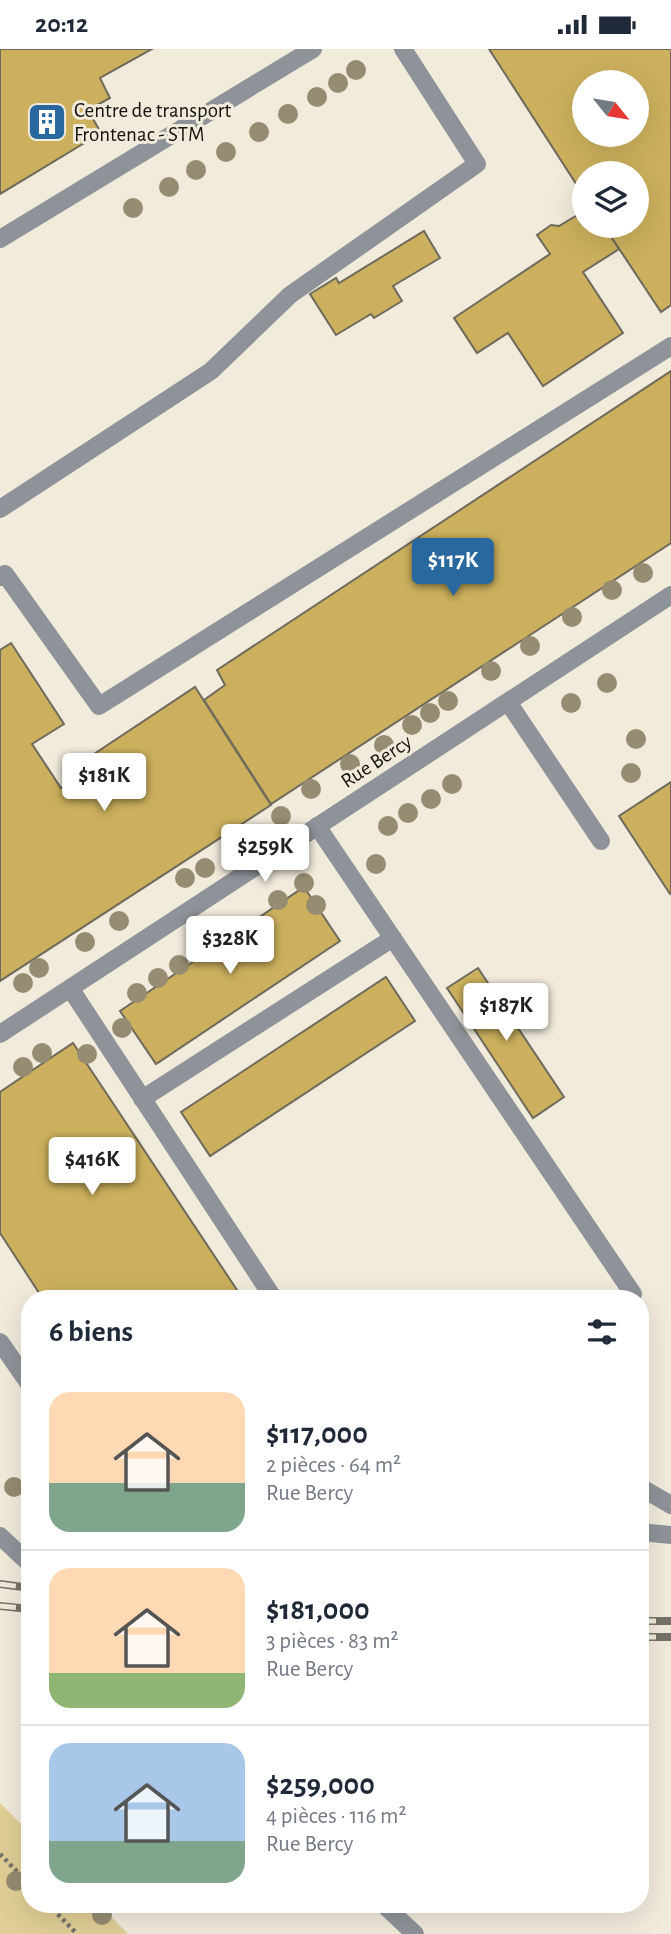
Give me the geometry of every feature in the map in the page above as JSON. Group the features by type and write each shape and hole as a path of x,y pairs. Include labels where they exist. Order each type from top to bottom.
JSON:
{"street":[{"path":"0,239 313,49"},
{"path":"0,509 211,371 290,295 477,164 404,49"},
{"path":"0,577 5,574 99,706 671,346"},
{"name":"Rue Bercy","path":"0,1034 671,595"},
{"path":"508,702 601,841"},
{"path":"317,826 630,1290"},
{"path":"142,1098 393,939"},
{"path":"70,988 268,1290"},
{"path":"0,1342 21,1372"},
{"path":"649,1492 671,1505"},
{"path":"649,1533 671,1535"},
{"path":"0,1536 21,1556"},
{"path":"393,1913 415,1934"}],"path":[{"path":"0,1854 21,1876"},
{"path":"57,1913 77,1934"}],"shaded area":[{"path":"0,1803 21,1824 21,1913 108,1913 128,1934 0,1934"}],"building":[{"name":"Centre de transport Frontenac - STM","path":"0,49 152,49 100,78 110,98 88,110 101,133 0,194"},
{"path":"489,49 671,49 671,305 661,312 612,238 649,238 649,161 572,161 572,177"},
{"path":"572,218 572,238 612,238 619,249 583,272 623,333 543,386 508,333 477,353 454,318 550,254 537,235 551,225 559,226"},
{"path":"424,231 440,258 393,286 402,301 374,318 371,314 336,335 310,294 336,278 339,283"},
{"path":"671,371 671,543 271,804 204,700 225,685 217,670"},
{"path":"11,643 64,724 32,744 61,788 90,768 85,760 195,687 271,805 0,981 0,650"},
{"path":"671,782 671,893 670,894 619,816"},
{"path":"304,887 340,941 156,1064 120,1011"},
{"path":"478,968 564,1097 533,1118 447,988"},
{"path":"386,977 415,1021 210,1156 181,1112"},
{"path":"73,1043 237,1290 37,1290 0,1233 0,1092"}],"railway":[{"path":"0,1584 21,1587"},
{"path":"0,1606 21,1608"},
{"path":"649,1621 671,1621"},
{"path":"649,1637 671,1637"}],"place":[{"name":"Centre de transport Frontenac - STM","path":"47,122"}]}
